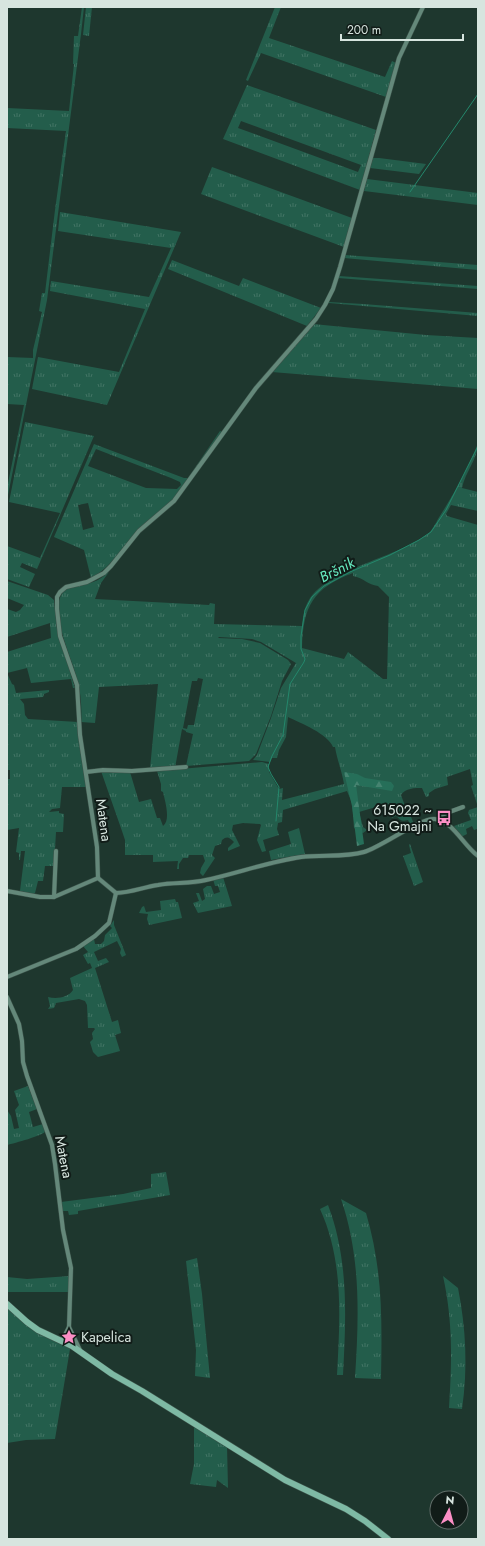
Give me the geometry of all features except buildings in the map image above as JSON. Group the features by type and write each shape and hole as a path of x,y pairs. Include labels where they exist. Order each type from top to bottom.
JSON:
{"street":[{"name":"Matena","path":"98,878 97,847 80,734 77,685 60,636 57,598 60,592 66,587 88,582 104,573 139,531 174,501 256,388 316,319 325,305 333,289 342,261 399,58 423,7"},
{"path":"86,772 103,770 132,771 186,767"},
{"path":"438,819 441,815 463,807"},
{"path":"7,891 40,898 54,897 98,878 116,893 122,893 159,884 183,884 300,857 354,854 364,852 433,818 438,819 451,827 464,844 478,856"},
{"path":"54,897 56,851"},
{"path":"7,977 76,949 95,936 109,923 116,893"},
{"name":"Matena","path":"7,997 19,1024 22,1041 23,1062 48,1134 54,1158 62,1222 72,1276 69,1327 62,1341"},
{"path":"7,1304 38,1330 81,1352 112,1374 285,1480 346,1509 365,1520 388,1539"},
{"name":"Matena","path":"69,1327 81,1352"}],"green space":[{"path":"82,7 84,7 81,34 47,300 7,500 7,488 24,405 7,404 7,357 33,358 33,350 42,312 39,311 42,293 45,293 66,131 7,128 7,108 69,111 74,64 74,36 78,36"},
{"path":"86,7 92,7 89,36 83,35"},
{"path":"275,7 281,7 269,38 385,77 392,61 396,63 386,97 261,53 248,81 246,80"},
{"path":"247,85 376,130 360,190 223,139","holes":["241,121 361,165 358,172 238,128"]},
{"path":"373,158 426,164 419,174 370,168"},
{"path":"212,167 352,218 344,247 201,194"},
{"path":"367,179 478,193 478,205 364,191"},
{"path":"60,212 181,232 107,405 32,389 38,357 119,372 145,309 50,291 51,281 149,297 171,248 58,231"},
{"path":"345,255 478,265 478,270 344,258"},
{"path":"172,260 239,286 243,278 321,308 307,326 168,269"},
{"path":"339,276 478,286 478,289 338,278"},
{"path":"329,303 478,313 478,316"},
{"path":"313,324 426,335 478,338 478,389 272,372"},
{"path":"25,422 94,436 37,569 22,563 20,567 35,574 29,587 7,579 7,546 40,558 60,513 9,502"},
{"path":"220,431 222,432 188,481 172,501 142,526 111,562 91,578 84,550 54,537 94,444 184,478 188,478","holes":["96,449 171,478 180,482 181,485 177,489 146,488 88,466","88,503 94,527 83,530 78,505"]},
{"path":"478,443 476,455 462,488 478,492 478,511 451,505 446,514 447,516 478,525 478,807 471,786 473,785 470,769 447,777 448,785 435,789 429,793 429,796 426,797 422,788 405,791 401,795 405,806 402,807 404,814 409,812 414,824 411,826 408,820 402,821 396,816 392,818 386,804 359,812 363,827 367,830 363,833 354,828 352,803 347,791 283,810 282,822 278,823 277,829 279,835 263,840 266,851 262,852 257,840 260,824 243,823 233,825 232,830 240,846 228,851 228,848 234,842 228,838 222,840 221,844 215,846 212,855 215,858 203,876 200,873 205,861 203,855 189,855 188,858 183,858 179,864 179,869 177,869 178,861 153,862 153,855 125,855 125,840 101,771 130,772 139,802 151,799 157,818 160,818 163,826 167,819 167,810 157,771 262,762 269,764 269,772 279,789 283,788 282,800 344,784 343,779 335,747 333,747 330,742 320,733 288,717 286,737 279,750 277,758 272,758 270,762 253,760 257,755 271,718 281,688 296,663 261,642 252,639 219,637 218,638 242,639 260,643 288,660 291,664 282,681 271,716 256,754 249,761 186,766 193,734 182,729 175,768 150,769 158,684 99,687 95,723 81,722 81,702 78,682 63,635 58,610 60,599 64,591 74,585 95,581 109,572 101,583 95,599 209,605 210,603 215,604 214,624 302,626 307,603 318,589 347,571 401,549 430,532 460,482","holes":["353,573 353,576 378,586 389,597 387,679 383,679 348,652 344,659 302,648 305,621 313,600 328,585","198,678 203,679 194,725 188,725 187,729 183,728 192,681 197,681"]},
{"path":"7,581 48,595 54,600 57,629 75,688 73,688 71,679 31,683 27,668 7,673 7,652 51,638 50,623 7,637 7,609 16,612 24,605 7,598"},
{"path":"7,673 12,684 14,685 16,693 49,690 49,692 44,694 43,697 20,699 24,704 25,715 28,719 78,722 87,787 62,787 60,808 52,809 49,812 59,811 59,813 64,814 63,832 56,832 54,866 45,866 43,881 38,881 34,894 20,891 25,851 21,851 19,860 19,853 16,852 19,828 7,830 7,779 10,779 10,770 7,770"},
{"path":"344,772 357,774 365,778 391,782 394,786 392,791 356,785 364,844 357,846 352,806"},
{"path":"478,807 478,831 477,829 474,830 472,826 466,829 467,834 461,837 454,826 471,820 468,813 469,810"},
{"path":"299,828 305,854 271,860 269,851 291,844 288,832"},
{"path":"410,844 423,882 414,886 403,856 411,853"},
{"path":"223,877 232,906 198,913 193,903 199,901 196,893 199,893 202,901 205,899 203,889 207,886 211,886 214,894 220,892 218,886 215,886 213,879"},
{"path":"175,899 176,902 178,902 182,918 149,925 147,919 148,914 139,913 144,906 146,912 161,910 160,901"},
{"path":"114,920 114,925 126,955 122,957 120,953 121,949 117,941 94,952 98,961 106,958 109,962 95,968 112,1022 118,1020 121,1033 115,1035 120,1051 98,1057 93,1052 90,1042 93,1039 92,1033 95,1029 88,1028 87,1005 85,1001 79,999 56,1003 54,1008 48,1009 50,1006 48,997 58,998 71,993 73,990 70,978 92,968 90,963 88,964 83,955 88,952 83,946 94,939 95,944 101,944 104,941 105,935 112,928 110,926"},
{"path":"28,1086 37,1109 29,1112 33,1127 43,1124 46,1131 34,1137 7,1145 7,1110 11,1116 14,1129 19,1128 15,1110 19,1105 14,1091"},
{"path":"166,1172 170,1195 78,1211 78,1214 69,1215 68,1211 62,1211 61,1202 123,1194 151,1188 151,1174"},
{"path":"341,1199 366,1213 372,1234 376,1255 380,1295 381,1379 355,1378 358,1310 357,1287 348,1221"},
{"path":"328,1205 340,1247 343,1268 345,1332 343,1375 337,1375 339,1290 337,1270 328,1229 320,1209"},
{"path":"197,1258 210,1378 195,1376 196,1350 186,1261"},
{"path":"70,1276 69,1292 7,1292 7,1277 27,1279"},
{"path":"443,1276 458,1288 461,1303 465,1348 465,1379 462,1409 449,1408 451,1342 449,1309"},
{"path":"7,1306 29,1327 68,1345 70,1349 55,1439 26,1440 7,1443"},
{"path":"194,1425 227,1446 228,1488 217,1480 216,1487 190,1484 194,1464"}],"waterway":[{"path":"410,192 478,94"},
{"name":"Bršnik","path":"276,821 279,787 268,767 283,735 290,684 305,659 301,649 301,636 305,610 312,597 324,586 350,572 390,555 431,532 446,510 478,446"}],"place":[{"name":"615022 ~ Na Gmajni","path":"444,818"},
{"name":"Kapelica","path":"69,1337"}]}
